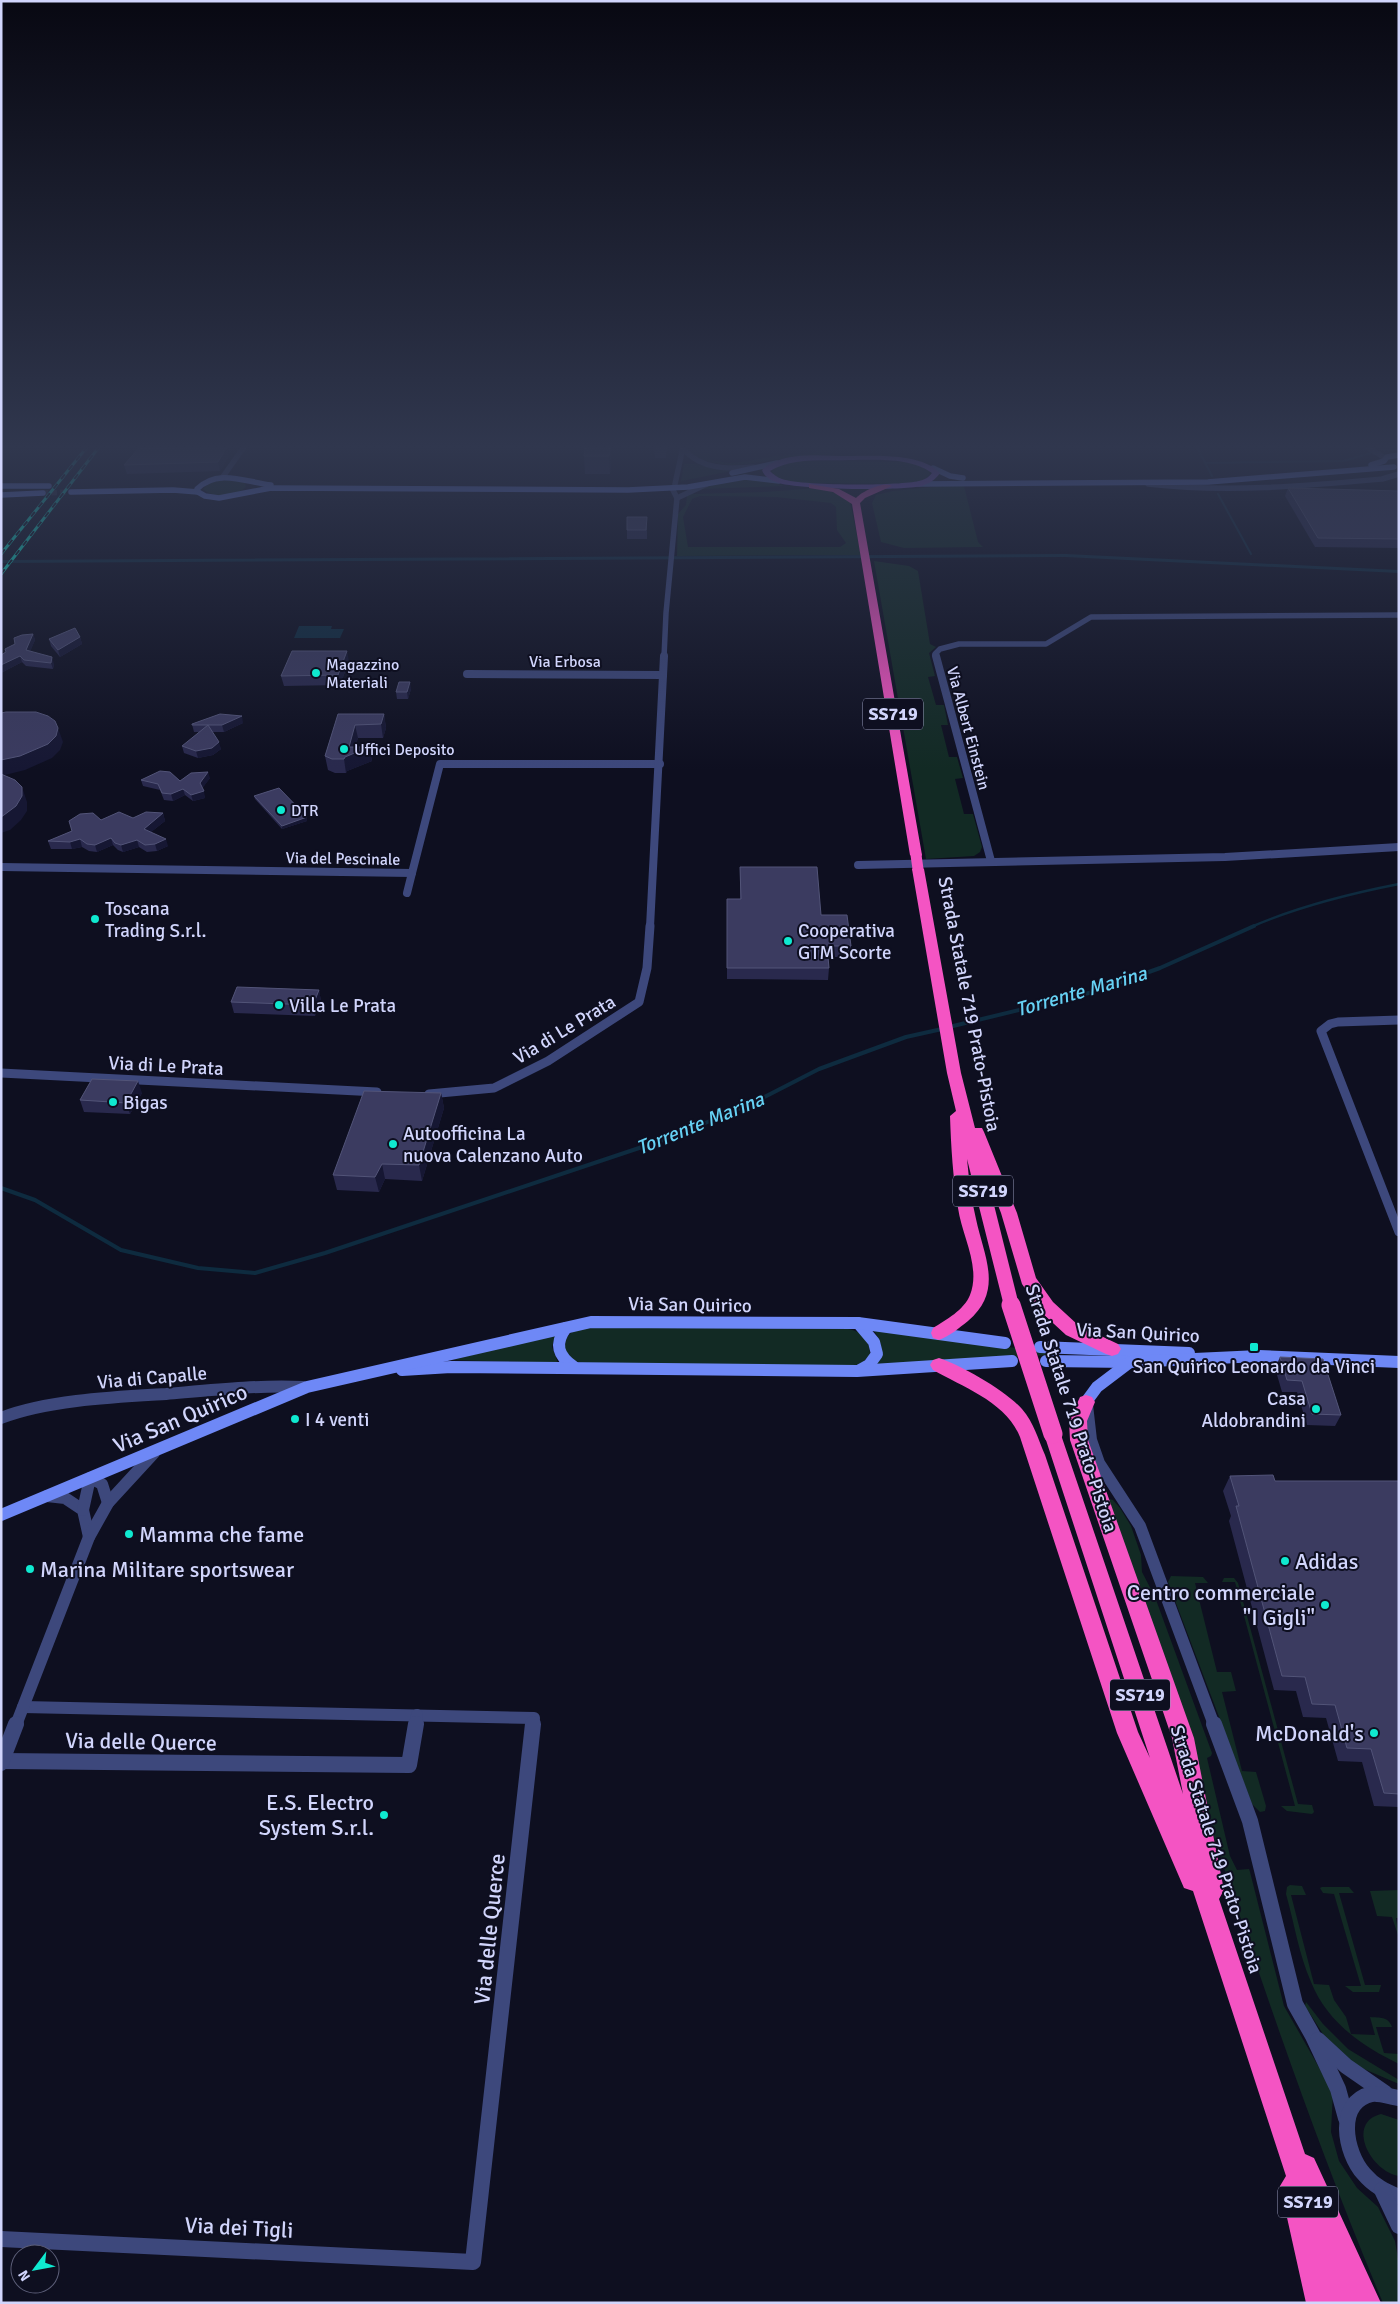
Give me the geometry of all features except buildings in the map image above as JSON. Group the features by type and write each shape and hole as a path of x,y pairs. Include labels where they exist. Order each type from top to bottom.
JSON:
{"highway":[{"name":"Strada Statale 719 Prato-Pistoia","path":"866,555 938,991 954,1075 1011,1304 1341,2303"},
{"path":"940,1334 963,1317 973,1305 980,1290 980,1270 967,1214 961,1172 954,1075"},
{"path":"954,1075 1009,1213 1028,1280 1047,1307 1072,1330 1112,1349"},
{"path":"939,1365 998,1399 1012,1411 1023,1425 1036,1455 1128,1733 1226,1955"},
{"path":"1086,1402 1078,1421 1079,1440 1183,1738 1226,1955"},
{"path":"1274,2102 1320,2303"},
{"path":"1274,2102 1368,2303"}],"main road":[{"name":"Via San Quirico","path":"1,1515 307,1387 591,1322 858,1323 1005,1343"},
{"path":"857,1371 866,1367 874,1360 878,1352 877,1344 858,1323"},
{"path":"566,1328 558,1337 559,1354 575,1368"},
{"name":"Via San Quirico","path":"1040,1347 1399,1362"},
{"name":"Via San Quirico","path":"1046,1362 1130,1362 1234,1356"},
{"name":"Via San Quirico","path":"378,1372 451,1367 857,1371 1012,1361"},
{"path":"1086,1402 1097,1386 1130,1362"}],"street":[{"name":"Via di Le Prata","path":"414,1094 434,1095 494,1088 548,1060 639,1002 647,968 670,555"},
{"name":"Via Albert Einstein","path":"991,861 936,657 940,649 958,644 1046,644 1091,617 1399,615"},
{"name":"Via Erbosa","path":"466,674 663,675"},
{"name":"Via del Pescinale","path":"1,868 412,873 440,764 660,764"},
{"path":"858,865 1217,858 1399,847"},
{"path":"407,893 412,873"},
{"path":"1399,1020 1338,1022 1330,1024 1321,1032 1399,1232"},
{"name":"Via di Le Prata","path":"1,1073 385,1092"},
{"name":"Via di Capalle","path":"1,1418 19,1411 107,1398 274,1386 307,1387"},
{"path":"1086,1402 1090,1440 1099,1463 1140,1526 1250,1821 1295,2004 1313,2036 1338,2089 1346,2118"},
{"path":"2,1762 89,1537 108,1503 140,1466 158,1449"},
{"path":"89,1537 83,1510 90,1478 102,1484 108,1503"},
{"path":"46,1496 65,1498 83,1510"},
{"name":"Via delle Querce","path":"23,1706 534,1718 474,2262"},
{"name":"Via delle Querce","path":"2,1762 409,1765 417,1715"},
{"path":"1313,2036 1346,2066 1392,2096"},
{"path":"1392,2096 1371,2093 1360,2097 1351,2106 1346,2118 1345,2133 1349,2150 1357,2166 1368,2180 1382,2190 1399,2197"},
{"path":"1382,2190 1399,2226"},
{"name":"Via dei Tigli","path":"1,2239 474,2262"}],"green space":[{"path":"677,555 861,555 677,556"},
{"path":"874,561 909,566 918,571 930,644 936,647 929,653 935,676 928,677 936,705 944,705 948,725 941,725 949,757 957,757 963,778 955,779 964,814 973,814 982,847 980,852 974,856 926,859"},
{"path":"583,1327 848,1329 858,1332 865,1337 869,1345 870,1355 862,1363 854,1366 582,1363 575,1361 565,1352 565,1346 568,1335"},
{"path":"873,1330 1049,1352 1049,1355 875,1366 881,1347 879,1339"},
{"path":"556,1333 552,1347 558,1363 453,1360"},
{"path":"1109,1499 1113,1500 1120,1508 1131,1526 1141,1555 1142,1572 1155,1597 1212,1753 1207,1758 1230,1856 1237,1870 1249,1869 1284,2006 1333,2092 1331,2132 1339,2161 1357,2188 1378,2207 1395,2241 1399,2264 1399,2303 1383,2303 1343,2205 1306,2106 1236,1906 1108,1503"},
{"path":"1171,1576 1203,1577 1208,1583 1195,1583 1217,1672 1231,1672 1236,1691 1222,1692 1242,1771 1256,1772 1266,1806 1265,1811 1260,1812 1252,1804 1168,1582"},
{"path":"1224,1578 1234,1578 1238,1583 1298,1804 1312,1805 1314,1812 1312,1814 1287,1811 1281,1806 1295,1806 1235,1582 1222,1582"},
{"path":"1290,1885 1302,1886 1306,1895 1291,1895 1314,1984 1329,1985 1334,2000 1346,2017 1351,2034 1375,2035 1370,2017 1383,2018 1388,2021 1392,2027 1376,2027 1384,2053 1399,2054 1399,2064 1359,2041 1347,2031 1326,2009 1318,1996 1303,1961 1297,1938 1286,1894 1287,1887"},
{"path":"1349,1887 1354,1893 1339,1893 1365,1985 1381,1985 1379,1992 1353,1992 1345,1986 1361,1986 1334,1894 1323,1893 1320,1888"},
{"path":"1399,1890 1399,1918 1396,1918 1399,1938 1392,1917 1377,1916 1370,1891"},
{"path":"1306,2002 1323,2024 1348,2049 1399,2080 1399,2084 1357,2066 1323,2034 1305,2006"},
{"path":"1381,2114 1399,2120 1399,2176 1389,2173 1379,2166 1366,2147 1363,2137 1365,2127 1370,2119"}],"water":[{"path":"1077,555 1399,570 1399,573 1065,557 1,563 1,560"},
{"path":"299,626 332,626 331,629 344,629 340,638 294,638"}],"waterway":[{"name":"Torrente Marina","path":"1251,927 1324,901 1399,884"},
{"name":"Torrente Marina","path":"949,1027 1093,992 1160,968 1254,926"},
{"name":"Torrente Marina","path":"1,1188 35,1200 121,1250 198,1268 255,1273 325,1253 666,1139 749,1105 819,1069 906,1037 942,1029"}],"railway":[{"path":"1,574 16,555"}],"place":[{"name":"Magazzino Materiali","path":"316,673"},
{"name":"Uffici Deposito","path":"344,749"},
{"name":"DTR","path":"281,810"},
{"name":"Toscana Trading S.r.l.","path":"95,919"},
{"name":"Cooperativa GTM Scorte","path":"788,941"},
{"name":"Villa Le Prata","path":"279,1005"},
{"name":"Bigas","path":"113,1102"},
{"name":"Autoofficina La nuova Calenzano Auto","path":"393,1144"},
{"name":"San Quirico Leonardo da Vinci","path":"1254,1347"},
{"name":"Casa Aldobrandini","path":"1316,1409"},
{"name":"I 4 venti","path":"295,1419"},
{"name":"Mamma che fame","path":"129,1534"},
{"name":"Adidas","path":"1285,1561"},
{"name":"Marina Militare sportswear","path":"30,1569"},
{"name":"Centro commerciale \"I Gigli\"","path":"1325,1605"},
{"name":"McDonald's","path":"1374,1733"},
{"name":"E.S. Electro System S.r.l.","path":"384,1815"}]}
